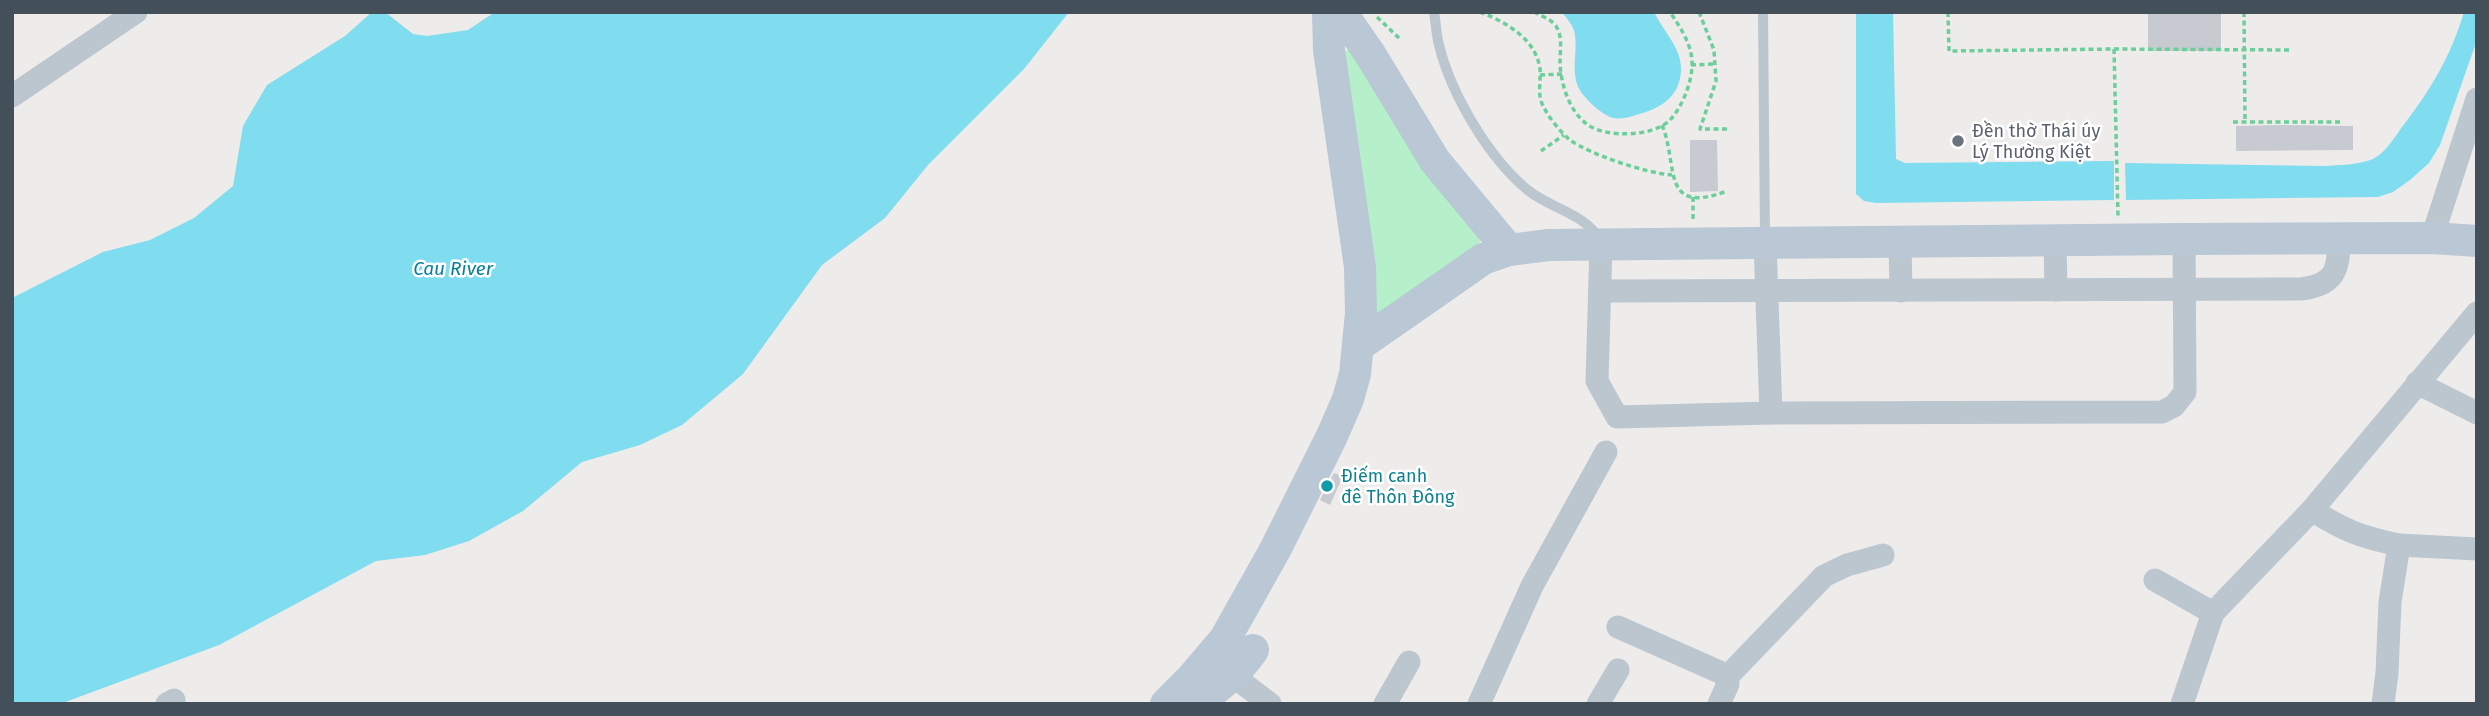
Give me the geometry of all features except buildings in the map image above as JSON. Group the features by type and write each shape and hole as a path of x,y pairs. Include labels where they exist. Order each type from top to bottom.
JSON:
{"main road":[{"path":"1166,704 1225,639 1275,550 1348,399 1361,313 1360,267 1329,50 1328,12"},
{"path":"1341,12 1435,161 1509,250"},
{"path":"1358,346 1483,259 1509,250 1549,245 2184,239 2431,238 2477,241"},
{"path":"1196,704 1232,675 1253,650"}],"street":[{"path":"12,96 136,12"},
{"path":"2431,238 2477,99"},
{"path":"1601,245 1597,381 1617,417 1771,413 2162,412 2174,406 2185,392 2184,239"},
{"path":"1600,291 2301,289 2322,286 2330,279 2339,253 2339,239"},
{"path":"2055,240 2056,290"},
{"path":"1900,242 1901,291"},
{"path":"1765,243 1771,413"},
{"path":"2182,704 2213,612 2312,510 2477,313"},
{"path":"2417,383 2477,413"},
{"path":"1479,704 1532,586 1606,452"},
{"path":"2312,510 2360,536 2399,545 2477,549"},
{"path":"2383,704 2390,602 2399,545"},
{"path":"1727,677 1824,576 1847,565 1883,555"},
{"path":"2155,580 2213,612"},
{"path":"1618,628 1727,677"},
{"path":"1385,704 1409,662"},
{"path":"1598,704 1618,670"},
{"path":"1232,675 1270,704"},
{"path":"1719,704 1728,684 1727,677"}],"lane":[{"path":"1434,12 1439,45 1460,100 1493,153 1527,189 1545,202 1593,227 1601,245"},
{"path":"1763,12 1765,243"}],"path":[{"path":"1373,12 1400,38"},
{"path":"1480,12 1507,25 1527,41 1537,56 1542,103 1564,135 1580,146 1645,172 1672,175"},
{"path":"1534,12 1556,25 1560,35 1563,86 1570,103 1587,124 1599,130 1623,135 1639,133 1669,121 1686,92 1692,65 1689,44 1670,12"},
{"path":"1699,12 1714,50 1716,81 1700,129 1727,129"},
{"path":"1948,12 1950,51 2289,50"},
{"path":"2244,12 2245,122"},
{"path":"2114,49 2118,221"},
{"path":"1692,65 1714,64"},
{"path":"1540,75 1562,75"},
{"path":"2234,122 2340,122"},
{"path":"1662,125 1669,145 1676,186 1686,195 1693,197 1709,198 1727,191"},
{"path":"1541,152 1564,135"},
{"path":"1693,197 1693,226"}],"green space":[{"path":"1350,50 1479,235 1480,242 1477,247 1380,316 1370,311 1345,51"}],"water":[{"name":"Cau River","path":"372,12 385,12 413,34 427,36 468,30 495,12 1069,12 1024,69 928,165 885,218 822,265 743,374 682,425 640,445 582,462 523,511 469,541 425,555 376,561 219,645 60,704 12,704 12,298 103,252 150,240 194,218 233,186 243,126 267,85 345,36"},
{"path":"1562,12 1654,12 1678,54 1681,70 1677,88 1660,106 1626,118 1613,118 1600,111 1585,97 1577,83 1574,32"},
{"path":"1856,12 1893,12 1896,159 1905,163 2114,161 2114,200 1864,201 1856,194"},
{"path":"2464,12 2477,12 2477,40 2440,145 2429,163 2393,192 2378,197 2126,200 2125,163 2324,166 2355,164 2373,159 2382,153 2430,86 2453,43"}],"place":[{"name":"Đền thờ Thái úy Lý Thường Kiệt","path":"1958,141"},
{"name":"Điếm canh đê Thôn Đông","path":"1327,486"}]}
